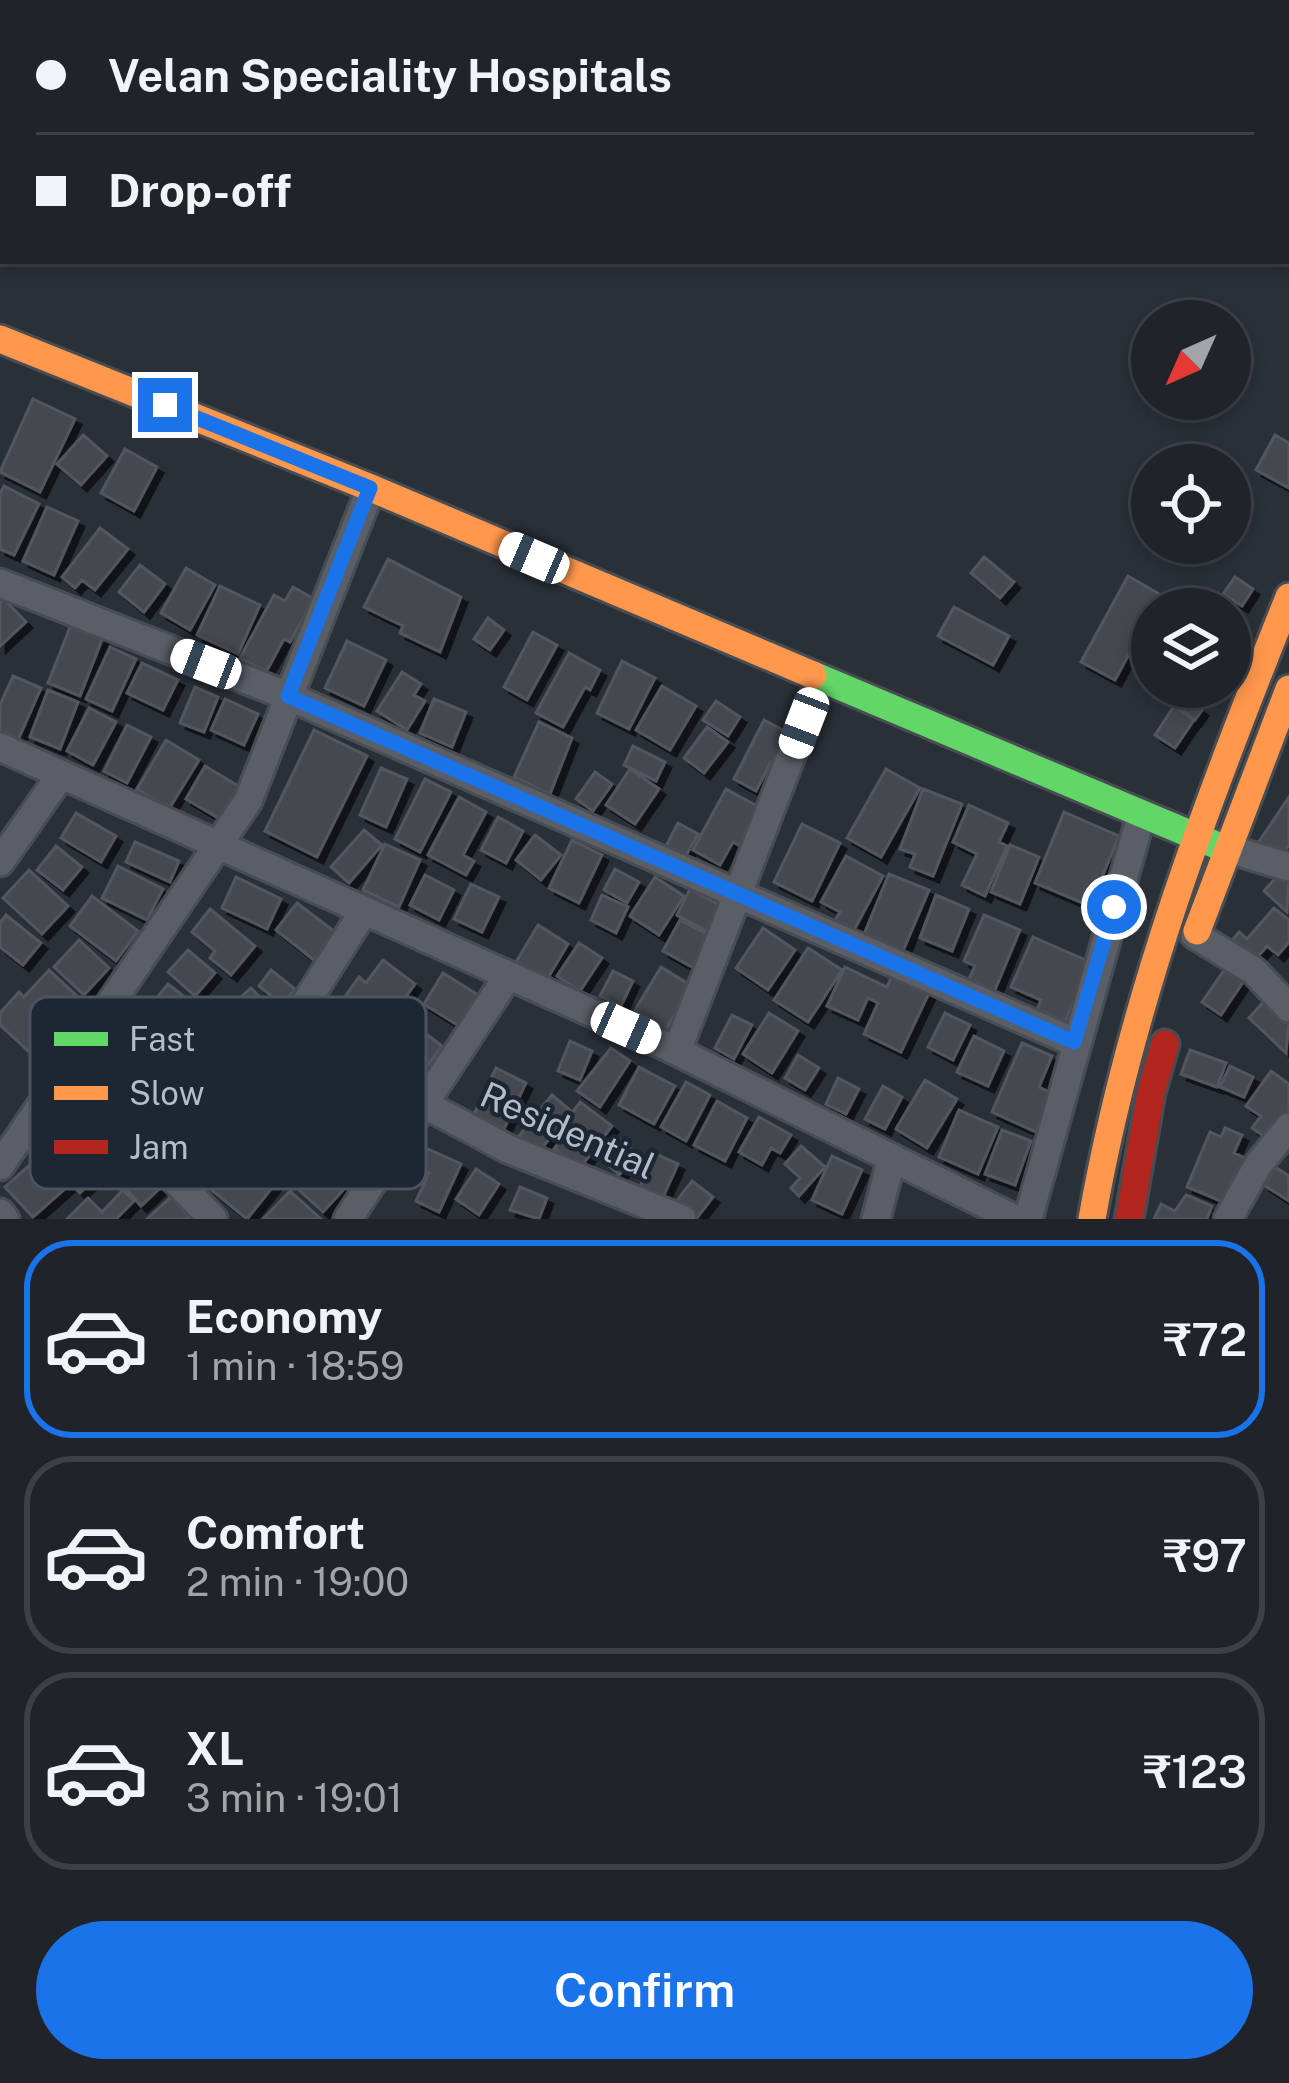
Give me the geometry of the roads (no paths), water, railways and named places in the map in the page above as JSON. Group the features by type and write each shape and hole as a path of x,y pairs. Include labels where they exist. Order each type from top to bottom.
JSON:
{"main road":[{"path":"0,340 370,488 1192,838 1226,848"},
{"path":"1092,1219 1119,1085 1192,838 1289,597"},
{"path":"1192,946 1289,689"},
{"path":"1129,1219 1151,1093 1170,1025"}],"street":[{"path":"113,997 248,801 370,488"},
{"path":"0,583 288,696 1074,1042"},
{"path":"677,1051 820,681"},
{"path":"0,747 677,1051 1016,1219"},
{"path":"0,862 61,775"},
{"path":"1028,1219 1141,816"},
{"path":"1226,848 1289,867"},
{"path":"309,997 364,911"},
{"path":"1192,946 1254,970 1289,1008"},
{"path":"427,1105 508,976"},
{"name":"Residential","path":"427,1105 508,1149 682,1219"},
{"path":"0,1166 30,1121"},
{"path":"1228,1219 1258,1165 1289,1127"},
{"path":"876,1219 892,1158"},
{"path":"184,1189 213,1219"},
{"path":"348,1219 369,1189"}]}
